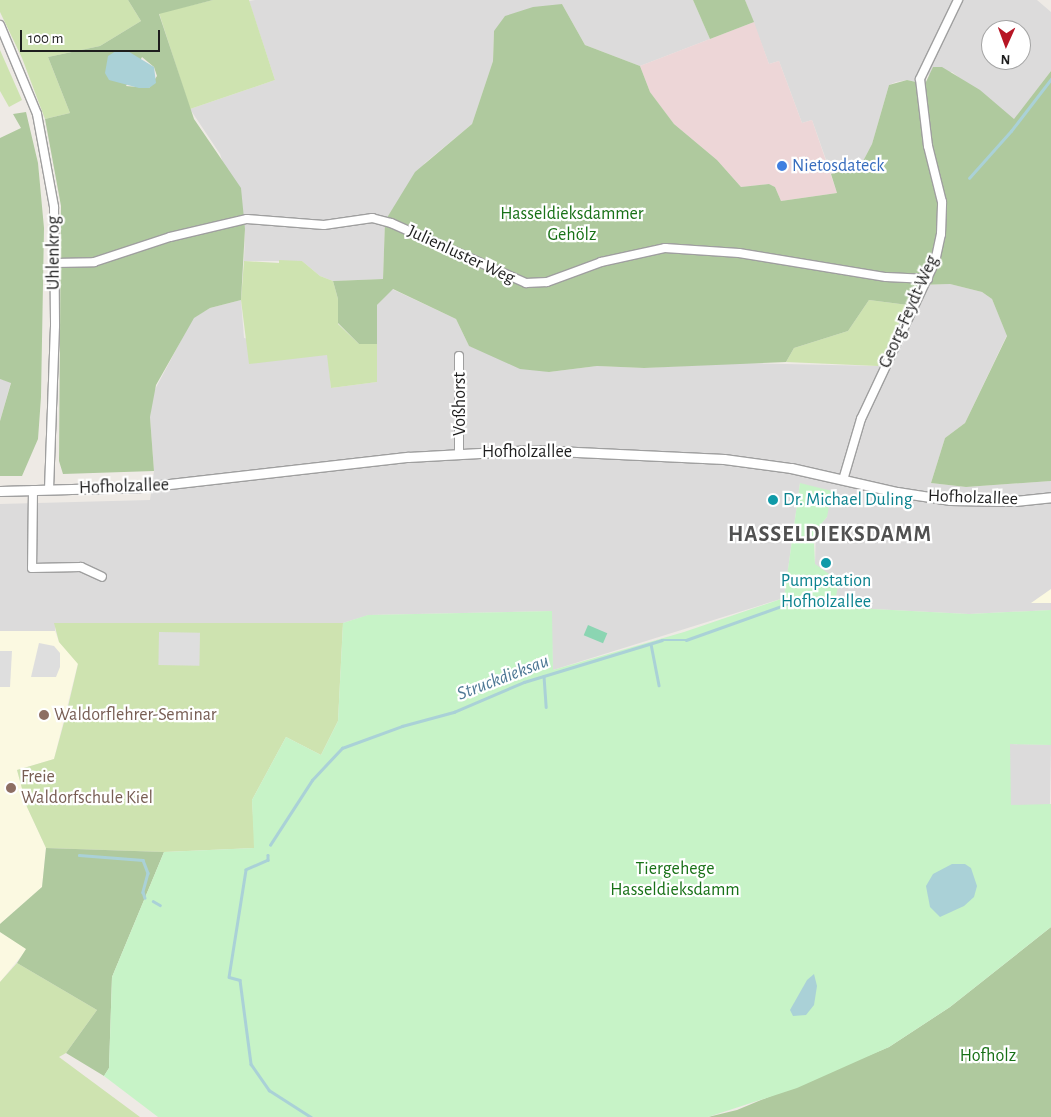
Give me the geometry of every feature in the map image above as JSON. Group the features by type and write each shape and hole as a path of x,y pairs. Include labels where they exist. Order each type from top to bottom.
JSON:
{"street":[{"name":"Georg-Feydt-Weg","path":"843,480 861,419 928,279 941,234 942,202 928,146 920,79 958,0"},
{"name":"Uhlenkrog","path":"0,25 21,70 43,137 54,207 48,490"},
{"name":"Julienluster Weg","path":"54,264 94,262 170,237 247,219 324,225 372,218 391,223 526,284 547,282 601,262 665,248 746,254 886,277 928,279"},
{"name":"Voßhorst","path":"459,356 459,452"},
{"name":"Hofholzallee","path":"0,491 166,486 459,452 535,450 684,455 777,466 950,500 1015,501 1051,497"},
{"path":"33,490 32,568 81,568 102,577"}],"shaded area":[{"path":"693,0 710,39 640,66 585,45 562,4 494,31 493,61 472,124 425,163 385,221 383,279 333,281 320,276 302,261 244,261 245,229 220,154 190,109 275,80 249,1"},
{"path":"745,0 1037,0 1051,12 1051,71 1014,120 952,72 927,75 925,84 907,80 896,82 889,85 872,144 860,168 831,174 812,120 802,123 779,61 769,64"},
{"path":"754,22 769,64 779,61 802,123 812,120 837,193 781,201 775,187 769,184 741,187 717,160 674,124 650,92 640,66"},
{"path":"950,284 982,292 992,299 1007,335 965,423 945,438 931,483 966,487 1051,481 1051,610 969,614 834,607 815,564 816,530 827,517 800,483 784,598 553,670 551,611 369,615 343,623 55,623 55,631 0,631 0,504 150,500 154,471 150,417 152,395 193,318 210,308 241,300 244,338 328,355 331,388 377,382 377,305 392,289 456,319 469,346 549,372 597,366 644,368 740,363 878,366 918,285"},
{"path":"0,379 11,382 0,421"},
{"path":"1051,589 1051,603 1031,603"},
{"name":"Freie Waldorfschule Kiel","path":"0,631 55,631 59,642 78,663 54,759 17,770 27,807 46,848 42,887 0,924"},
{"path":"159,632 200,633 199,666 158,665"},
{"path":"39,643 54,646 60,653 60,667 56,677 31,677"},
{"path":"0,651 12,651 10,687 0,687"},
{"path":"1010,744 1051,745 1050,806 1009,805"},
{"path":"0,932 27,949 0,982"}],"green space":[{"path":"0,0 128,0 141,21 100,46 48,57 70,113 45,119 22,58 0,12"},
{"path":"128,0 213,0 159,14 194,119 241,188 245,229 241,300 210,308 194,318 156,385 150,417 154,471 63,474 59,461 61,206 45,119 70,113 48,57 100,46 141,21","holes":["142,57 154,67 157,76 149,88 126,86"]},
{"path":"213,0 249,0 275,80 190,109 159,13"},
{"path":"693,0 745,0 754,22 710,39"},
{"name":"Hasseldieksdammer Gehölz","path":"562,4 585,45 640,66 650,92 674,124 717,160 741,187 769,184 775,187 781,201 837,193 831,174 860,167 872,144 889,85 907,80 925,84 933,67 942,67 980,90 1014,119 1051,71 1051,481 966,487 931,483 945,438 965,423 1007,336 992,299 982,292 950,284 918,285 908,305 869,300 848,331 794,348 786,362 644,368 597,366 549,372 520,369 469,346 456,319 393,289 377,305 377,344 359,344 338,323 338,299 333,281 383,279 385,221 415,172 472,124 493,61 494,31 505,16 533,7"},
{"path":"0,50 22,100 9,107 0,91"},
{"path":"26,112 38,163 44,228 41,397 38,439 22,476 0,476 0,421 11,383 0,379 0,138 21,128 13,114"},
{"path":"279,260 302,261 320,276 333,281 338,299 338,324 359,344 377,344 377,382 331,388 327,355 249,364 241,300 244,261 279,263"},
{"path":"869,300 908,305 878,366 786,362 794,348 848,331"},
{"name":"Tiergehege Hasseldieksdamm","path":"800,483 832,491 827,517 816,530 814,542 815,564 839,581 834,607 969,614 1051,610 1051,745 1010,744 1011,805 1051,804 1051,927 950,1007 889,1047 797,1088 708,1117 158,1117 104,1076 109,1068 112,977 164,852 254,848 252,800 286,737 321,755 338,721 343,623 368,615 552,611 553,670 684,632 784,598"},
{"path":"54,623 343,623 338,721 321,755 286,737 252,800 255,848 164,852 46,848 27,807 17,770 54,759 66,715 78,664 59,642"},
{"path":"588,625 607,633 603,643 584,635"},
{"path":"46,848 164,852 112,977 109,1068 104,1076 66,1053 97,1010 17,963 26,949 0,932 0,924 42,887"},
{"name":"Hofholz","path":"1051,927 1051,1117 708,1117 737,1110 889,1047 950,1007"},
{"path":"17,963 97,1010 66,1053 59,1057 140,1117 0,1117 0,982"}],"water":[{"path":"126,50 154,67 156,83 149,88 139,88 109,80 105,73 108,56 116,51"},
{"path":"952,864 965,864 971,868 977,886 974,897 964,906 940,917 930,907 926,886 933,874"},
{"path":"814,974 817,986 814,1005 806,1015 793,1016 790,1010 807,980"}],"waterway":[{"name":"Struckdieksau","path":"969,178 1011,131 1051,79"},
{"name":"Struckdieksau","path":"270,845 312,780 342,748 402,726 454,712 524,682 662,640 686,640 790,603"},
{"path":"651,644 659,685"},
{"path":"544,676 546,707"},
{"path":"79,855 143,860 148,873 143,892 145,898"},
{"name":"Struckdieksau","path":"268,855 268,860 246,870 229,977 240,980 251,1064 269,1090 311,1117"},
{"path":"153,901 160,905"}],"place":[{"name":"Nietosdateck","path":"782,166"},
{"name":"Dr. Michael Duling","path":"773,500"},
{"name":"Pumpstation Hofholzallee","path":"826,563"},
{"name":"Waldorflehrer-Seminar","path":"44,715"},
{"name":"Freie Waldorfschule Kiel","path":"11,788"}],"district":[{"name":"HASSELDIEKSDAMM","path":"830,535"}]}
